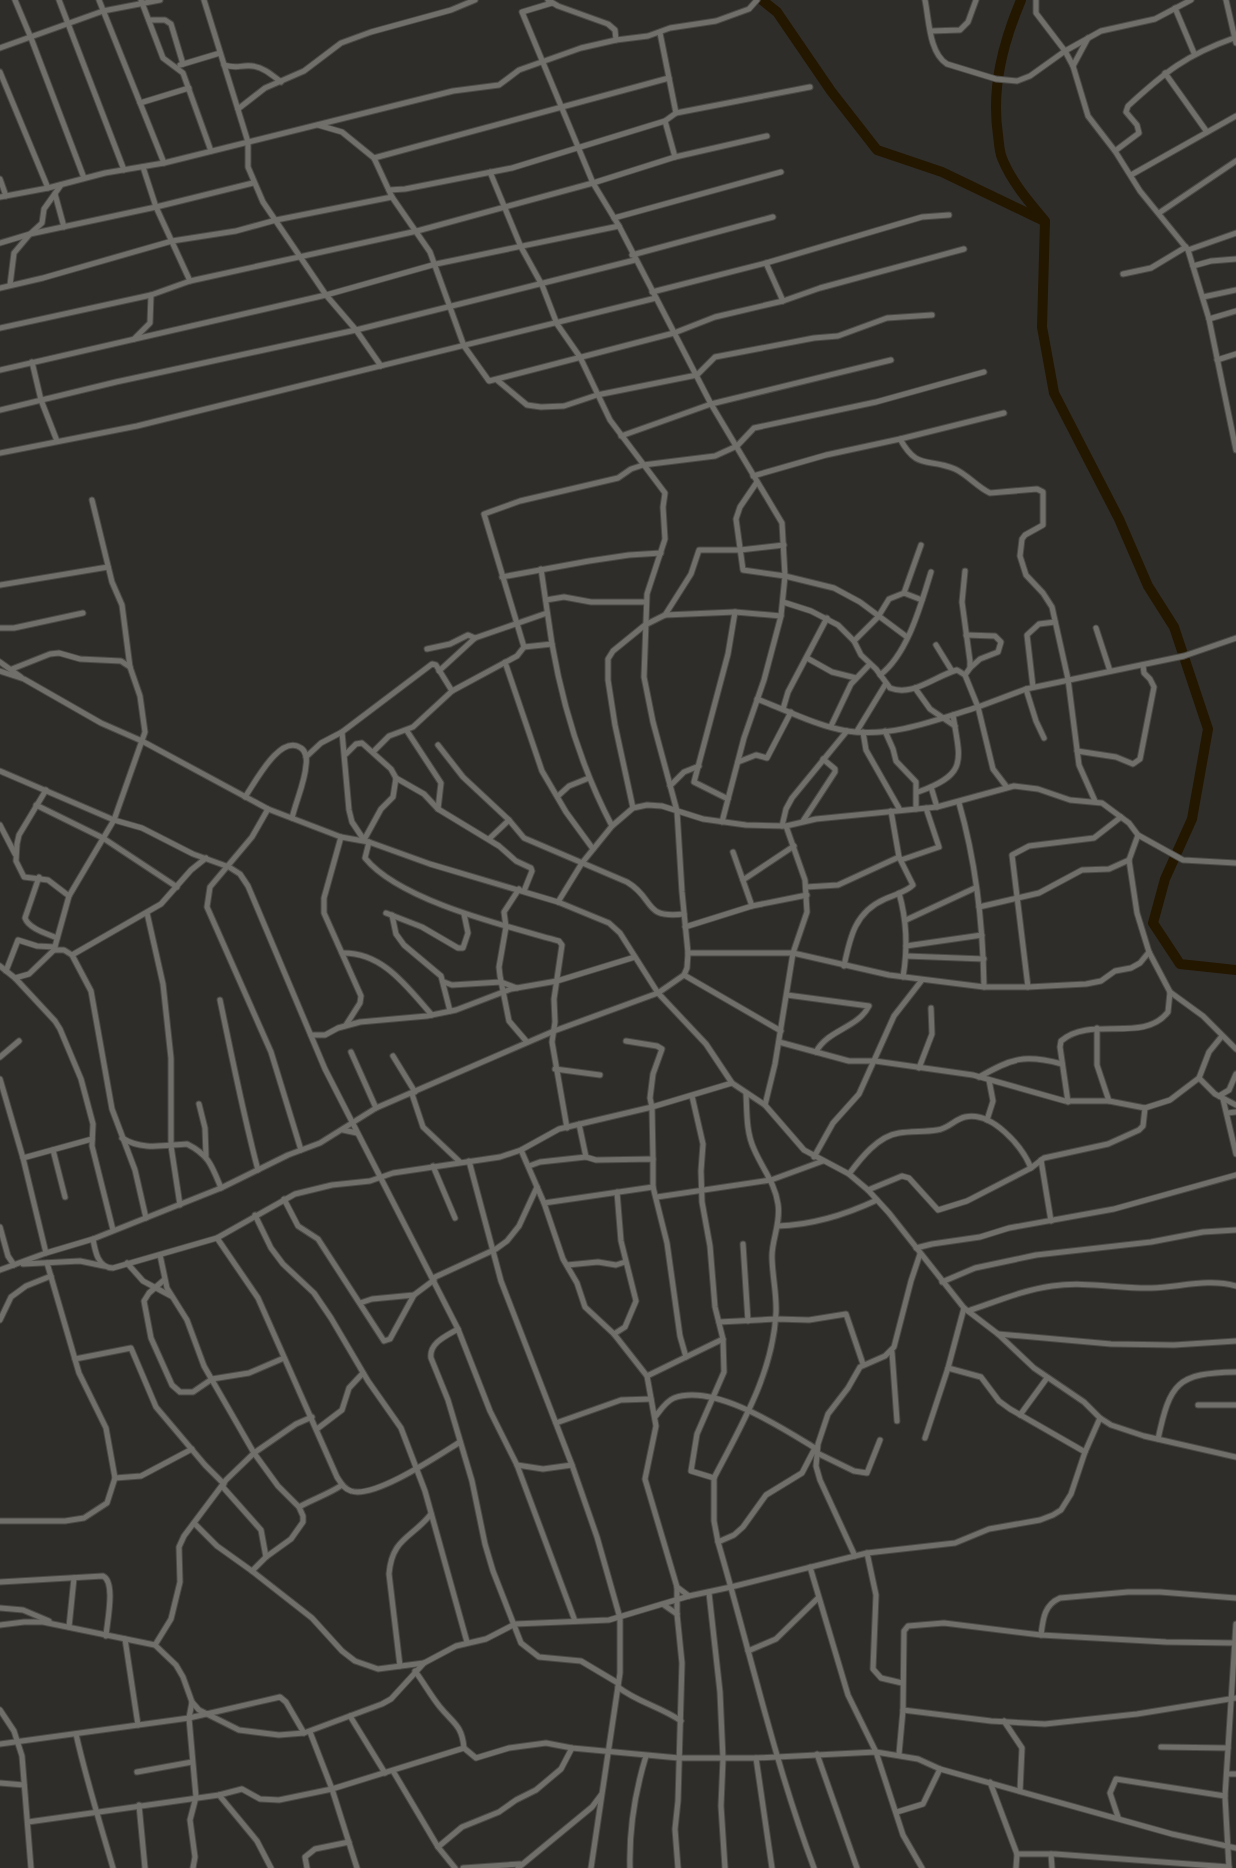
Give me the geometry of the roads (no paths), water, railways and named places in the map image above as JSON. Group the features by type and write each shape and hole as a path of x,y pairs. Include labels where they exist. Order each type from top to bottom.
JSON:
{"street":[{"path":"14,0 31,38 84,178"},
{"path":"58,0 69,24 124,170"},
{"path":"99,0 164,163"},
{"path":"0,48 103,10 160,0"},
{"path":"204,0 248,142 247,158 253,183 263,202 326,295 356,330 381,366"},
{"path":"238,110 265,88 304,71 341,43 371,32 451,10 475,0"},
{"path":"0,179 3,197 61,185 84,178 164,163 452,91 499,85 519,70 581,48 660,33 670,28 716,21 749,9 758,0"},
{"path":"925,0 937,54 943,62 1009,82 1030,76 1065,51 1088,38 1111,28 1155,20 1191,0"},
{"path":"932,31 960,30 968,22 976,0"},
{"path":"1036,0 1036,13 1065,51 1073,66 1088,116 1115,151 1140,191 1187,248 1209,319 1236,450"},
{"path":"1115,151 1139,133 1137,125 1126,112 1128,106 1165,73 1194,53 1235,40 1226,0"},
{"path":"141,2 164,58 183,73 211,151"},
{"path":"616,40 615,30 608,24 550,2 522,12 541,62 593,183 619,226 711,404 782,523 785,576 781,616 722,822"},
{"path":"1175,8 1194,53"},
{"path":"149,20 165,20 171,24 183,64"},
{"path":"660,33 676,113"},
{"path":"1073,66 1088,38"},
{"path":"175,66 220,53"},
{"path":"224,65 236,68 246,66 260,67 280,82"},
{"path":"228,78 236,68"},
{"path":"0,72 3,87 48,188"},
{"path":"1165,73 1207,132"},
{"path":"374,158 669,78"},
{"path":"389,190 405,190 490,172 665,121 676,113 810,87"},
{"path":"140,103 189,88"},
{"path":"1131,175 1236,116"},
{"path":"665,121 675,157"},
{"path":"318,125 342,132 374,158 392,197 436,264 464,346 487,380 497,380 674,333 714,317 783,301 820,288 964,249"},
{"path":"0,328 151,295 190,281 416,231 593,183 675,157 767,136"},
{"path":"1159,213 1236,161"},
{"path":"143,167 156,207 190,281"},
{"path":"21,1264 46,1253 93,1240 113,1230 220,1188 300,1150 320,1143 376,1108 414,1093 455,1072 554,1031 658,993 684,975 688,968 677,811 651,715 644,676 646,602 665,539 663,507 665,493 621,436 597,395 580,357 557,324 542,285 521,247 490,172"},
{"path":"614,218 781,172"},
{"path":"0,243 30,234 156,207 253,183"},
{"path":"10,285 14,253 42,223 44,209 61,185"},
{"path":"55,194 64,227"},
{"path":"0,288 172,241 236,232 276,220 392,197"},
{"path":"652,292 766,263 922,217 949,216"},
{"path":"0,410 356,330 542,285 773,217"},
{"path":"0,370 326,295 436,264 619,226"},
{"path":"1123,274 1151,268 1187,248 1236,233"},
{"path":"1193,266 1211,261 1236,259"},
{"path":"766,263 783,301"},
{"path":"1203,297 1236,290"},
{"path":"134,339 150,323 151,295"},
{"path":"0,453 137,426 557,324 656,298"},
{"path":"1209,319 1236,311"},
{"path":"497,380 523,403 541,407 564,406 597,395 697,375 714,357 814,338 838,336 887,318 932,314"},
{"path":"1217,360 1236,354"},
{"path":"621,436 711,404 801,380 891,360"},
{"path":"32,362 41,400 58,441"},
{"path":"524,647 484,517 486,512 550,493 618,478 631,469 643,465 715,456 737,446 754,428 876,402 984,372"},
{"path":"753,476 826,455 1004,413"},
{"path":"900,439 907,451 915,459 955,469 990,493 1037,489 1043,492 1043,525 1025,535 1020,551 1026,575 1048,600 1055,622 1068,679 1077,751 1083,776 1095,801"},
{"path":"757,482 738,510 736,524 743,570 785,576 834,588 860,602 907,637"},
{"path":"15,978 29,974 55,949 69,896 114,820 145,732 140,696 130,667 122,605 108,567 92,500"},
{"path":"665,615 691,574 700,550 740,550 784,545"},
{"path":"854,641 878,617 889,600 904,593 921,545"},
{"path":"502,577 629,555 662,553"},
{"path":"0,585 108,567"},
{"path":"541,569 552,644 573,730 589,778 612,826"},
{"path":"966,571 962,602 970,668"},
{"path":"880,675 894,660 907,637 931,572"},
{"path":"904,593 922,600"},
{"path":"546,600 564,597 590,602 646,602"},
{"path":"783,602 826,618 838,625 854,641 861,655 880,675 885,685 901,691 915,688 952,671 957,670 965,675 978,707 990,763 1006,786"},
{"path":"439,672 475,638 548,612"},
{"path":"728,800 695,784 728,654 735,612"},
{"path":"633,808 615,725 607,664 610,654 645,625 665,615 735,612 781,616"},
{"path":"0,628 14,628 83,613"},
{"path":"783,709 788,692 826,618"},
{"path":"1033,687 1027,635 1040,624 1055,622"},
{"path":"1096,628 1110,671"},
{"path":"427,648 450,644 468,635 475,638"},
{"path":"965,675 980,659 998,652 1001,642 995,636 966,636"},
{"path":"757,699 847,731 885,731 918,726 1033,687 1184,656 1236,638"},
{"path":"373,752 389,736 414,727 452,691 517,656 524,647 552,644"},
{"path":"936,645 952,671"},
{"path":"12,669 50,654 59,653 80,659 121,660 130,667"},
{"path":"807,658 832,672 856,678"},
{"path":"0,662 24,679 101,723 142,741 268,809 341,837 367,841 430,864 558,902 614,928 658,993 706,1044 732,1083 764,1106 787,1133 814,1157 849,1174 868,1190 966,1309 1048,1378 1084,1402 1100,1418 1122,1430 1236,1455"},
{"path":"505,662 542,771 578,830 593,849"},
{"path":"306,757 321,743 342,732 432,664 436,665 452,691"},
{"path":"831,726 845,693 870,664"},
{"path":"1077,751 1116,757 1132,764 1140,759 1154,687 1144,673 1143,665"},
{"path":"0,671 24,679"},
{"path":"857,731 885,685"},
{"path":"915,688 930,710 955,726"},
{"path":"1026,689 1036,722 1044,738"},
{"path":"738,762 756,755 767,758 791,712"},
{"path":"918,792 932,787 947,778 959,762 960,752 953,715"},
{"path":"407,731 441,783 438,809"},
{"path":"764,1106 779,1042 793,953 807,912 806,887 794,846 784,826 786,809 792,798 847,731"},
{"path":"885,731 894,749 896,761 914,779 918,792 916,809"},
{"path":"342,732 346,754 349,810 352,822 367,841"},
{"path":"863,732 866,750 900,810"},
{"path":"346,754 359,742 391,769 396,778 424,794 438,809 489,839 516,861 532,869 521,890 504,912 506,927 499,967 509,1021 528,1042"},
{"path":"245,797 271,758 288,744 303,748 306,766 292,818"},
{"path":"438,745 464,777 509,820 524,838 636,887 653,909 663,916 684,914"},
{"path":"803,821 835,772 835,769 823,759"},
{"path":"670,786 678,776 699,766"},
{"path":"0,771 114,820 142,828 181,849 229,867 240,874 248,886 325,1070 458,1329 490,1411 518,1465 575,1621"},
{"path":"396,778 393,797 381,810 367,841 366,858 379,872 406,889 464,914 559,941 563,948 554,999 552,1042 555,1069 567,1128"},
{"path":"558,796 561,791 589,778"},
{"path":"558,902 593,849 612,826 633,808 662,806 693,817 722,822 784,826 803,821 938,807 1006,786 1038,789 1070,800 1095,801 1108,806 1138,835 1183,860 1236,863"},
{"path":"932,787 938,807"},
{"path":"16,854 19,835 46,790"},
{"path":"555,790 561,791"},
{"path":"959,802 971,847 982,935 984,987"},
{"path":"36,805 103,838 176,887"},
{"path":"806,887 838,885 900,858 939,847 926,808"},
{"path":"268,809 252,837 229,867 210,887 207,906 271,1052 300,1150"},
{"path":"844,966 849,938 856,922 877,903 913,885 900,858 890,811"},
{"path":"1028,987 1011,858 1015,852 1029,846 1094,838 1121,817"},
{"path":"489,839 509,820"},
{"path":"0,825 16,854 24,877 39,877 56,884 69,896"},
{"path":"1138,835 1129,860 1137,914 1149,952 1170,992 1197,1011 1236,1049"},
{"path":"341,837 324,898 324,913 361,996 360,1003 346,1026"},
{"path":"743,880 794,846"},
{"path":"733,852 752,906"},
{"path":"72,955 161,904 191,870 206,858"},
{"path":"979,908 1046,890 1082,870 1109,869 1129,860"},
{"path":"39,877 25,918 26,922 57,938"},
{"path":"906,920 975,888"},
{"path":"899,893 906,920 906,956 903,977"},
{"path":"685,927 752,906 807,895"},
{"path":"146,913 161,968 171,1058 171,1146 180,1205"},
{"path":"450,1011 444,982 434,969 404,945 396,934 389,914 422,926 458,948 463,948 467,937 464,914"},
{"path":"906,946 982,935"},
{"path":"6,971 18,940 37,946 64,950 72,955 91,991 112,1109 135,1170 146,1218"},
{"path":"688,953 793,953 844,966 922,980 984,987 1028,987 1086,984 1101,981 1115,971 1131,968 1140,963 1149,952"},
{"path":"342,953 360,954 383,965 432,1015"},
{"path":"906,956 984,959"},
{"path":"311,1035 325,1036 346,1026 389,1018 432,1015 463,1008 504,991 557,982 635,957"},
{"path":"0,966 15,978 60,1028 81,1079 94,1128 92,1139 101,1189 113,1230"},
{"path":"684,975 781,1031"},
{"path":"814,1157 833,1123 859,1094 899,1008 922,980"},
{"path":"444,982 452,985 502,982 518,988"},
{"path":"1068,1102 1062,1064 1061,1041 1078,1030 1127,1028 1158,1021 1168,1012 1170,992"},
{"path":"787,996 869,1006 843,1030 826,1038 816,1052"},
{"path":"220,1000 241,1090 245,1122 258,1170"},
{"path":"919,1068 932,1034 931,1008"},
{"path":"1097,1028 1097,1065 1109,1101"},
{"path":"779,1042 849,1062 875,1061 979,1077 1068,1102 1109,1101 1145,1108 1170,1100 1199,1078 1210,1052 1222,1036"},
{"path":"0,1057 19,1041"},
{"path":"626,1041 657,1046 662,1049 653,1074 650,1098 652,1106 653,1187 657,1197 686,1357"},
{"path":"351,1052 376,1108"},
{"path":"393,1056 414,1093 423,1128 460,1162"},
{"path":"979,1077 1010,1061 1026,1057 1062,1064"},
{"path":"555,1069 600,1075"},
{"path":"1221,1098 1229,1090 1236,1074"},
{"path":"1199,1078 1221,1098 1236,1105"},
{"path":"0,1079 23,1158 46,1253"},
{"path":"987,1120 993,1101 989,1080"},
{"path":"0,1270 21,1264 80,1261 113,1268 217,1238 284,1199 325,1186 358,1183 433,1166 500,1157 522,1150 553,1132 692,1096 732,1083"},
{"path":"746,1093 749,1134 753,1148 771,1180 779,1207 778,1226 772,1258 777,1297 776,1319 767,1368 748,1411 714,1478 714,1521 718,1542 778,1758 796,1820 814,1868"},
{"path":"692,1096 703,1144 700,1171 715,1307 723,1339 724,1372 697,1434 691,1467 693,1473 714,1478"},
{"path":"1221,1098 1227,1113 1236,1154"},
{"path":"199,1104 205,1128 206,1157"},
{"path":"868,1190 902,1176 906,1177 938,1210 966,1201 1031,1168 1040,1160 1108,1144 1139,1130 1142,1126 1145,1108"},
{"path":"1227,1113 1236,1112"},
{"path":"849,1174 869,1150 894,1134 938,1130 967,1116 981,1117 987,1120 1011,1139 1031,1168"},
{"path":"579,1124 586,1158"},
{"path":"343,1130 357,1133"},
{"path":"122,1138 132,1144 144,1146 187,1144 206,1157 212,1165 220,1188"},
{"path":"23,1158 92,1139"},
{"path":"53,1150 65,1197"},
{"path":"522,1150 544,1203 566,1265 577,1283 585,1307 614,1334 647,1376 655,1417 655,1436 645,1479 678,1587 679,1599 677,1614 682,1663 675,1828 678,1868"},
{"path":"529,1166 540,1162 586,1158 596,1160 653,1159"},
{"path":"1040,1160 1051,1221"},
{"path":"468,1161 505,1295 572,1465 597,1537 620,1618 618,1685 610,1752 592,1868"},
{"path":"657,1197 771,1180 823,1161"},
{"path":"433,1166 455,1218"},
{"path":"916,1248 980,1237 1009,1228 1114,1209 1236,1175"},
{"path":"284,1199 298,1226 318,1239 381,1338 387,1341 414,1295 434,1279 502,1246 514,1235 537,1186"},
{"path":"544,1203 653,1187"},
{"path":"614,1334 625,1327 636,1301 624,1262 616,1192"},
{"path":"778,1226 799,1224 847,1213 878,1200"},
{"path":"255,1215 270,1248 283,1264 314,1293 363,1373 401,1428 418,1470 467,1642"},
{"path":"0,1227 8,1256 14,1265"},
{"path":"942,1282 975,1268 1036,1255 1151,1242 1203,1232 1236,1230"},
{"path":"217,1238 254,1290 342,1485 352,1492 363,1491 418,1470 460,1442"},
{"path":"93,1240 99,1260 105,1266"},
{"path":"743,1244 748,1321"},
{"path":"897,1421 892,1352 920,1254"},
{"path":"160,1255 164,1280 187,1320 202,1361 254,1452 278,1486 299,1507 303,1516 303,1522 298,1531 281,1549 266,1557 252,1572"},
{"path":"566,1265 598,1262 616,1265 624,1262"},
{"path":"0,1521 64,1522 84,1518 107,1502 115,1478 106,1428 79,1373 47,1263"},
{"path":"127,1263 143,1281 172,1296"},
{"path":"0,1320 11,1297 26,1286 51,1276"},
{"path":"164,1280 144,1301 151,1338 172,1385 186,1394 193,1392 212,1379 249,1372 284,1358"},
{"path":"966,1309 1053,1285 1082,1284 1153,1288 1217,1282 1236,1286"},
{"path":"360,1303 372,1299 414,1295"},
{"path":"925,1438 966,1309"},
{"path":"719,1322 776,1319 809,1320 847,1315 863,1364"},
{"path":"458,1329 434,1344 430,1353 472,1481 485,1544 516,1624 521,1643 537,1656 559,1661 581,1661 618,1685 637,1701 662,1709 681,1721"},
{"path":"998,1334 1111,1344 1174,1345 1236,1341"},
{"path":"647,1376 723,1339"},
{"path":"75,1358 131,1348 150,1398 175,1431 261,1530 266,1557"},
{"path":"718,1542 743,1527 766,1495 802,1473 817,1448 828,1414 863,1364 892,1352"},
{"path":"948,1368 981,1378 999,1401 1085,1452"},
{"path":"1158,1439 1165,1406 1183,1381 1200,1374 1236,1372"},
{"path":"317,1429 342,1410 349,1388 363,1373"},
{"path":"1020,1415 1048,1378"},
{"path":"655,1417 671,1399 686,1396 714,1398 748,1411 817,1448 854,1471 867,1473 880,1440"},
{"path":"556,1423 621,1400 651,1399"},
{"path":"1198,1405 1236,1405"},
{"path":"155,1645 171,1620 176,1602 180,1582 180,1542 223,1485 254,1452 296,1424 312,1417"},
{"path":"0,1625 24,1622 56,1624 155,1645 176,1665 183,1677 192,1702 206,1714 239,1730 279,1735 307,1733 391,1699 424,1663 467,1642 486,1639 516,1624 593,1622 620,1618 689,1596 731,1588 867,1553 955,1544 989,1529 1053,1516 1061,1510 1071,1494 1085,1452 1100,1418"},
{"path":"817,1448 816,1466 820,1480 855,1556"},
{"path":"115,1478 141,1476 192,1449"},
{"path":"518,1465 543,1470 572,1465"},
{"path":"299,1507 342,1485"},
{"path":"400,1666 389,1574 390,1564 400,1542 421,1526 430,1514"},
{"path":"194,1523 217,1546 312,1618 342,1651 355,1662 378,1669 424,1663"},
{"path":"867,1553 876,1595 873,1669 881,1678 902,1683"},
{"path":"810,1567 848,1695 876,1752 903,1835 922,1868"},
{"path":"0,1582 103,1576 110,1582 106,1636"},
{"path":"69,1627 74,1578"},
{"path":"678,1587 689,1596"},
{"path":"1041,1635 1045,1611 1051,1602 1060,1598 1128,1592 1160,1592 1236,1598"},
{"path":"709,1593 720,1692 723,1759 721,1806 724,1868"},
{"path":"748,1651 776,1639 818,1598"},
{"path":"664,1605 677,1614"},
{"path":"0,1608 23,1610 56,1624"},
{"path":"899,1754 903,1710 904,1631 908,1626 944,1623 1041,1635 1166,1642 1235,1643"},
{"path":"1017,1854 1051,1854 1229,1867 1225,1796 1234,1698 1236,1624"},
{"path":"125,1639 138,1725"},
{"path":"415,1671 441,1708 457,1724 463,1738 464,1748 476,1758 509,1748 546,1743 572,1748 679,1758 778,1758 818,1754 876,1752 899,1754 918,1759 940,1769 1227,1848 1236,1848"},
{"path":"0,1744 189,1718 280,1697 286,1702 307,1733 332,1789 357,1868"},
{"path":"903,1710 1045,1724 1137,1714 1234,1698"},
{"path":"192,1702 189,1718 196,1797 191,1809 195,1858 193,1868"},
{"path":"0,1710 9,1722 18,1742 28,1822 27,1839 31,1868"},
{"path":"350,1716 385,1773"},
{"path":"1004,1721 1022,1748 1020,1790"},
{"path":"76,1734 86,1778 98,1810 113,1868"},
{"path":"1229,1739 1236,1739"},
{"path":"1161,1747 1228,1748"},
{"path":"28,1822 242,1789 260,1799 279,1800 332,1789 464,1748"},
{"path":"438,1847 462,1827 499,1812 516,1800 536,1790 561,1769 572,1748"},
{"path":"818,1754 857,1868"},
{"path":"630,1868 632,1828 637,1791 646,1756"},
{"path":"756,1758 772,1868"},
{"path":"137,1772 192,1762"},
{"path":"897,1812 923,1804 940,1769"},
{"path":"393,1771 438,1847 455,1868"},
{"path":"1227,1774 1236,1774"},
{"path":"1118,1817 1110,1793 1116,1779 1225,1796"},
{"path":"990,1782 1017,1854 1016,1868"},
{"path":"0,1783 24,1785"},
{"path":"463,1868 519,1866 592,1807 603,1792"},
{"path":"219,1794 261,1846 270,1868"},
{"path":"183,1799 191,1809"},
{"path":"139,1805 146,1868"},
{"path":"307,1868 305,1857 311,1850 349,1842"},
{"path":"1051,1854 1052,1868"},
{"path":"1125,1860 1125,1868"}],"waterway":[{"path":"762,0 777,12 831,91 877,150 942,172 1042,220"},
{"path":"1021,0 1000,66 997,83 996,117 1000,152 1006,167 1021,191 1045,221 1042,327 1054,393 1119,519 1148,586 1174,627 1208,729 1192,819 1165,879 1153,923 1180,964 1236,970"}]}
